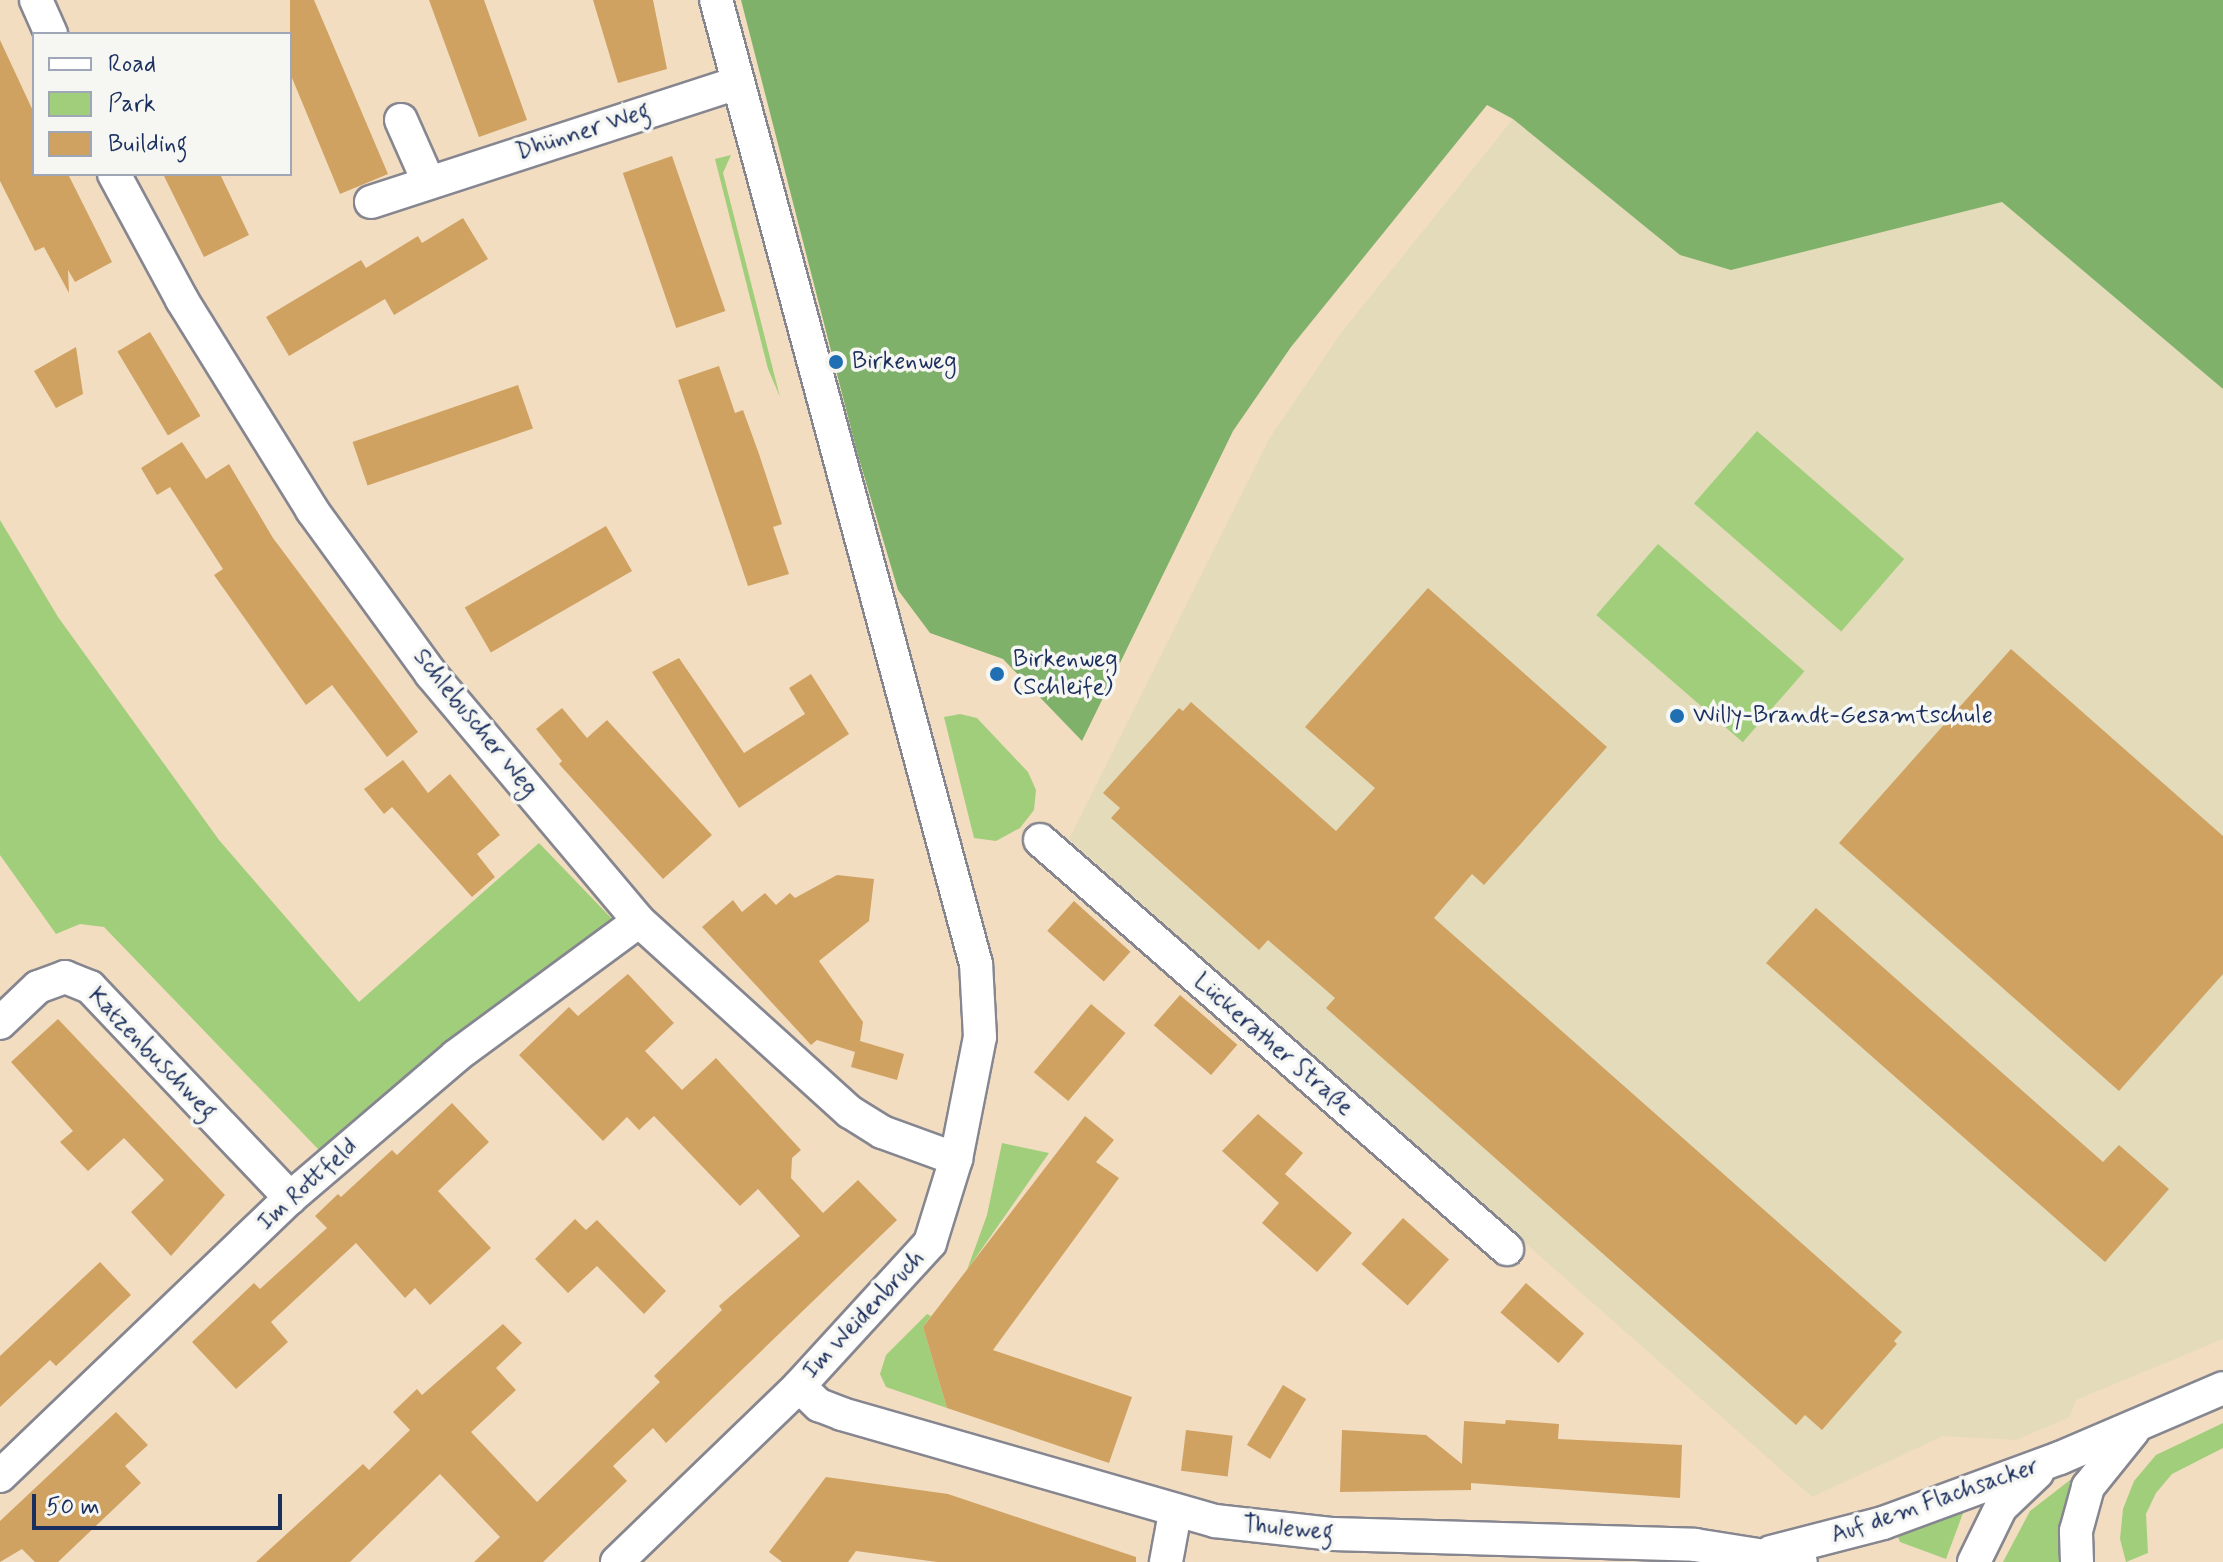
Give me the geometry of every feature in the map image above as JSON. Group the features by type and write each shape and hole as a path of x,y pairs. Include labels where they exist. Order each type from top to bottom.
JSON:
{"street":[{"path":"36,0 50,32"},
{"path":"716,0 737,83"},
{"name":"Dhünner Weg","path":"371,202 737,83"},
{"name":"Im Weidenbruch","path":"617,1562 799,1386 930,1243 956,1159 981,1009 976,964 737,83"},
{"path":"401,120 428,181"},
{"name":"Schlebuscher Weg","path":"115,176 182,300 312,510 431,674 639,921 850,1112 882,1132 956,1159"},
{"name":"Lückerather Straße","path":"1040,840 1507,1249"},
{"name":"Im Rottfeld","path":"0,1476 290,1198 456,1056 639,921"},
{"name":"Katzenbuschweg","path":"0,1023 38,987 65,977 90,987 290,1198"},
{"name":"Thuleweg","path":"799,1386 819,1405 842,1414 1175,1513 1294,1532 1582,1539 1764,1554 1801,1562"},
{"name":"Auf dem Flachsacker","path":"1764,1554 1883,1523 2060,1458 2223,1388"},
{"name":"Auf dem Flachsacker","path":"2077,1562 2076,1531 2088,1487 2110,1453 2141,1423"},
{"name":"Auf dem Flachsacker","path":"1974,1562 2001,1507 2027,1479 2060,1458"},
{"path":"1166,1562 1175,1513"}],"shaded area":[{"name":"Willy-Brandt-Gesamtschule","path":"1513,119 1680,255 1731,270 2001,201 2223,389 2223,1339 2076,1400 2070,1417 2016,1440 1943,1436 1812,1497 1069,839 1269,439 1341,333"}],"green space":[{"path":"741,0 2223,0 2223,389 2002,202 1731,270 1680,255 1513,119 1487,105 1291,347 1233,431 1082,741 1003,659 930,633 898,590 857,452"},
{"path":"731,155 723,173 780,397 768,369 715,159"},
{"path":"1757,431 1904,559 1841,631 1694,503"},
{"path":"0,520 58,617 219,840 359,1002 539,843 616,923 319,1150 104,927 80,924 56,934 0,855"},
{"path":"1658,544 1804,671 1743,742 1596,615"},
{"path":"960,714 977,718 1028,772 1036,790 1034,810 1020,828 996,841 974,838 944,717"},
{"path":"1002,1143 1049,1153 967,1270 987,1215"},
{"path":"927,1314 931,1316 923,1327 947,1408 886,1387 880,1374 886,1355"},
{"path":"2223,1423 2223,1448 2172,1474 2156,1493 2146,1514 2148,1553 2126,1562 2120,1539 2123,1509 2134,1481 2156,1455"},
{"path":"2083,1470 2067,1504 2061,1562 2003,1562 2030,1511"},
{"path":"1966,1505 1946,1559 1900,1542 1896,1532"}],"building":[{"path":"290,0 314,0 388,174 340,194 292,78"},
{"path":"429,0 484,0 527,120 479,137"},
{"path":"593,0 653,0 667,69 618,83"},
{"path":"0,40 32,109 32,176 69,176 112,262 75,282 68,270 69,293 44,247 35,251 0,181"},
{"path":"672,156 725,311 676,328 623,173"},
{"path":"164,176 221,176 249,235 204,257"},
{"path":"463,218 488,259 394,315 385,299 289,356 266,317 361,260 366,268 418,236 422,243"},
{"path":"150,332 200,416 168,436 117,352"},
{"path":"76,347 83,394 56,408 34,371"},
{"path":"719,366 735,413 743,410 759,454 782,524 773,527 789,574 748,586 678,380"},
{"path":"518,385 533,428 368,485 353,442"},
{"path":"182,442 206,479 229,464 273,538 418,732 387,757 332,685 306,705 214,575 223,569 170,487 157,495 141,468"},
{"path":"606,526 632,571 491,653 465,608"},
{"path":"1428,588 1607,747 1484,885 1472,874 1434,918 1902,1332 1894,1341 1897,1344 1822,1430 1805,1415 1796,1425 1326,1008 1335,998 1268,940 1259,950 1111,818 1120,808 1103,793 1179,708 1183,711 1191,702 1336,831 1375,788 1305,727"},
{"path":"2011,649 2223,836 2223,974 2119,1091 1839,843"},
{"path":"679,658 744,753 805,714 789,688 811,674 849,734 739,808 652,672"},
{"path":"562,708 587,738 607,720 712,835 663,879 559,764 562,761 536,729"},
{"path":"403,760 428,793 450,774 500,835 477,854 495,877 472,897 392,807 384,814 364,789"},
{"path":"837,875 874,879 869,921 819,961 863,1022 860,1041 904,1054 897,1080 851,1067 855,1052 817,1040 811,1045 702,927 733,900 742,912 765,893 776,905 790,893 795,898"},
{"path":"1074,901 1130,952 1104,982 1047,931"},
{"path":"1816,908 2103,1162 2119,1145 2169,1189 2105,1262 1766,963"},
{"path":"628,974 674,1023 645,1051 682,1090 716,1058 801,1150 792,1158 791,1178 823,1213 858,1180 897,1220 666,1443 653,1428 613,1466 627,1481 543,1562 474,1562 500,1537 440,1474 350,1562 256,1562 363,1464 369,1470 410,1430 393,1412 417,1389 422,1395 503,1324 522,1343 496,1368 516,1390 471,1432 537,1502 660,1382 654,1376 722,1310 719,1306 800,1236 758,1189 740,1206 654,1116 639,1130 627,1117 603,1141 519,1055 569,1007 578,1016"},
{"path":"1180,995 1237,1045 1211,1075 1154,1025"},
{"path":"1091,1004 1125,1033 1068,1101 1034,1072"},
{"path":"58,1019 225,1195 171,1256 131,1212 164,1180 124,1138 88,1171 60,1142 73,1131 11,1062"},
{"path":"452,1103 489,1142 438,1191 491,1248 430,1305 415,1288 405,1298 356,1243 271,1322 288,1342 236,1389 192,1342 254,1283 260,1289 327,1228 315,1216 338,1194 341,1197 392,1150 397,1155"},
{"path":"1258,1114 1303,1153 1285,1174 1352,1233 1317,1272 1262,1223 1279,1203 1222,1151"},
{"path":"1085,1116 1114,1140 1096,1162 1119,1178 993,1350 1132,1397 1109,1463 947,1408 923,1327"},
{"path":"1403,1218 1449,1259 1408,1306 1362,1264"},
{"path":"575,1219 586,1230 597,1220 666,1291 644,1314 597,1266 568,1293 535,1259"},
{"path":"100,1262 131,1295 56,1366 50,1360 0,1407 0,1356"},
{"path":"1526,1283 1584,1334 1559,1363 1500,1312"},
{"path":"1283,1385 1306,1399 1270,1459 1247,1445"},
{"path":"116,1412 148,1445 125,1466 141,1483 58,1562 35,1562 22,1549 0,1562 0,1521"},
{"path":"1506,1420 1559,1424 1558,1439 1682,1445 1680,1498 1471,1483 1471,1490 1340,1492 1342,1430 1426,1435 1462,1464 1464,1421 1505,1424"},
{"path":"1186,1430 1233,1436 1228,1476 1181,1471"},
{"path":"826,1477 948,1494 1136,1557 1136,1562 937,1562 856,1551 848,1562 782,1562 769,1552"}],"place":[{"name":"Birkenweg","path":"836,362"},
{"name":"Birkenweg (Schleife)","path":"997,674"},
{"name":"Willy-Brandt-Gesamtschule","path":"1677,716"}]}
